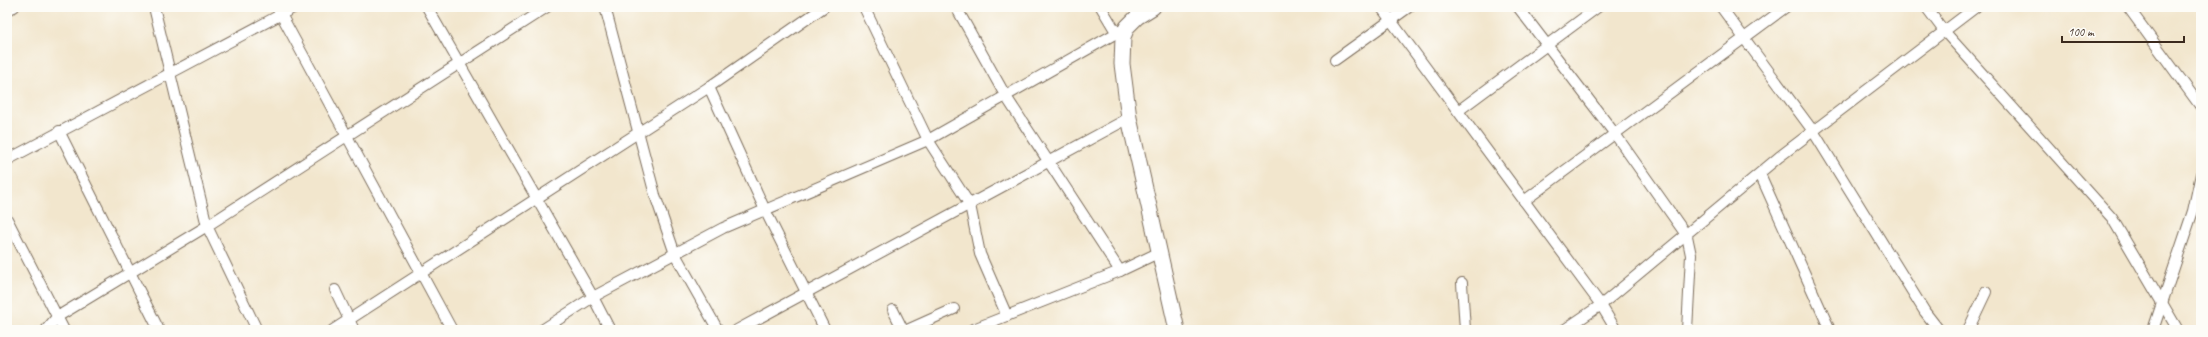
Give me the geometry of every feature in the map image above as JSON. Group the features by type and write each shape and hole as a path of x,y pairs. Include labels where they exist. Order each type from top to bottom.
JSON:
{"main road":[{"path":"1153,7 1129,21 1123,37 1121,50 1129,118 1177,330"}],"street":[{"path":"7,10 14,7"},
{"path":"154,7 207,226 257,330"},
{"path":"7,160 59,131 170,74 280,11 295,7"},
{"path":"427,7 537,198 610,330"},
{"path":"46,330 57,317 207,226 346,134 547,7"},
{"path":"604,7 655,195 676,254 718,330"},
{"path":"332,330 709,87 824,7"},
{"path":"864,7 928,140 970,205 980,254 1006,316"},
{"path":"956,7 1005,95 1120,271"},
{"path":"1101,7 1129,21"},
{"path":"1381,7 1601,305 1616,330"},
{"path":"1335,60 1409,7"},
{"path":"1518,7 1614,134 1687,236 1691,255 1687,330"},
{"path":"1458,111 1598,7"},
{"path":"1721,7 1813,131 1925,312 1939,330"},
{"path":"1524,201 1786,7"},
{"path":"1926,7 1944,31 2112,218 2178,330"},
{"path":"1564,330 1601,305 1687,236 1813,131 1976,7"},
{"path":"2128,7 2201,107"},
{"path":"280,11 452,330"},
{"path":"542,330 593,297 723,228 928,140 1129,21"},
{"path":"709,87 765,210 805,293 825,330"},
{"path":"737,330 1129,118"},
{"path":"59,131 131,271 159,330"},
{"path":"1760,174 1830,330"},
{"path":"2153,330 2193,211 2201,174"},
{"path":"7,219 64,330"},
{"path":"971,330 1120,271 1160,252"},
{"path":"1462,283 1465,330"},
{"path":"335,290 354,330"},
{"path":"1968,330 1986,292"},
{"path":"907,330 954,309"},
{"path":"893,310 903,330"}]}
